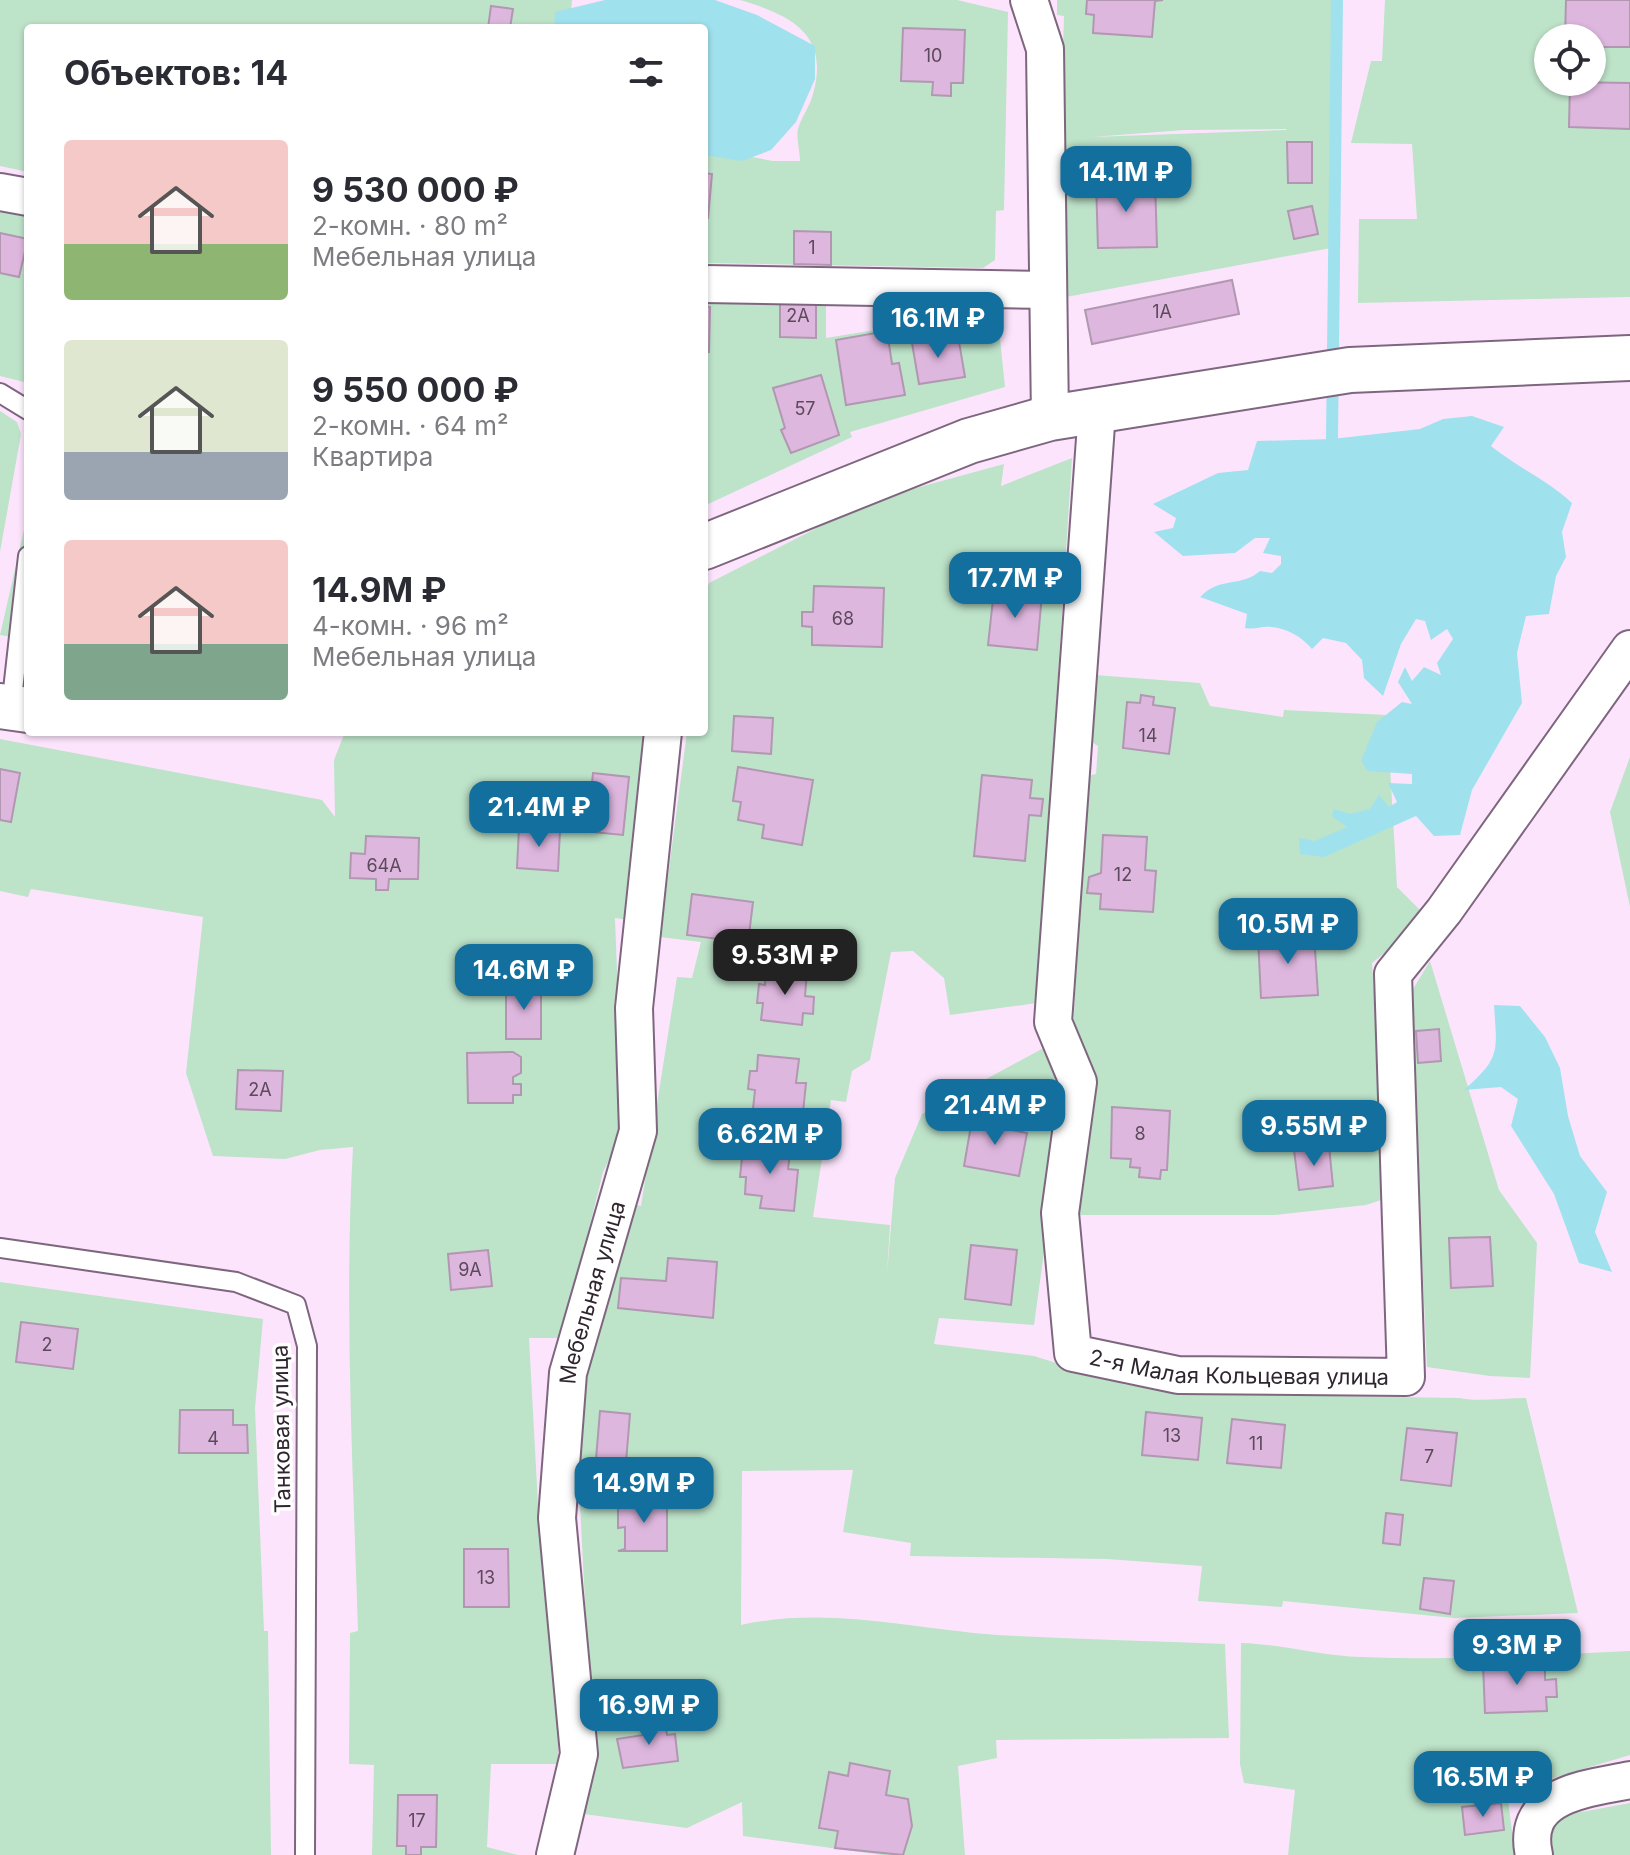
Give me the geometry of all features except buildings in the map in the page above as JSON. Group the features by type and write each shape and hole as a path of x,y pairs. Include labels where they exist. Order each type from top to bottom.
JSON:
{"street":[{"path":"1029,0 1045,49 1050,418"},
{"path":"0,192 24,196"},
{"path":"708,284 1047,290"},
{"path":"708,545 969,441 1050,418 1350,370 1630,358"},
{"name":"2-я Малая Кольцевая улица","path":"1097,411 1053,1022 1078,1082 1060,1213 1073,1353 1178,1375 1406,1377 1393,974 1444,911 1630,649"},
{"name":"Мебельная улица","path":"555,1855 579,1754 557,1518 568,1373 638,1131 634,1008 663,736"},
{"path":"1534,1855 1532,1847 1540,1813 1562,1794 1630,1780"}],"lane":[{"path":"0,393 24,408"},
{"path":"13,708 24,597"},
{"name":"Танковая улица","path":"0,1248 236,1282 296,1305 307,1346 305,1855"}],"green space":[{"path":"0,0 572,0 570,24 24,24 24,171 0,166"},
{"path":"740,0 957,0 1008,12 1004,210 996,211 995,260 983,268 708,263 708,149 773,161 800,161 798,129 812,98 817,73 816,56 802,30 758,6"},
{"path":"1057,0 1340,0 1332,128 1331,248 1055,299 1064,16 1057,15","holes":["1184,130 1287,130 1092,137"]},
{"path":"1385,0 1630,0 1630,297 1358,303 1359,219 1417,219 1412,144 1351,143 1371,61 1382,61"},
{"path":"0,200 24,206 24,382 0,376"},
{"path":"826,291 826,338 997,310 1005,387 850,432 852,437 708,504 708,292"},
{"path":"0,411 17,422 21,434 0,552"},
{"path":"1072,458 1037,1003 950,1015 944,978 913,951 891,952 870,1060 852,1071 846,1102 831,1100 813,1217 890,1225 887,1274 895,1178 922,1114 1049,1045 1066,1091 1034,1325 939,1318 934,1344 1034,1356 1126,1385 1217,1394 1475,1400 1526,1398 1578,1613 1454,1618 1283,1601 1282,1607 1198,1601 1202,1566 1107,1559 910,1556 911,1543 843,1532 853,1470 742,1471 741,1625 773,1620 837,1618 997,1635 1225,1644 1229,1738 996,1740 997,1758 958,1766 965,1855 882,1855 743,1836 742,1802 687,1828 584,1814 582,1764 592,1742 578,1464 592,1333 621,1201 641,1206 677,977 692,978 701,942 660,937 686,736 708,736 708,586 872,500 1004,464 1001,486"},
{"path":"24,530 24,639 0,635"},
{"path":"1095,675 1200,683 1210,706 1283,717 1284,710 1387,715 1397,887 1428,918 1372,963 1387,1183 1381,1200 1366,1205 1275,1215 1076,1215 1073,1031 1087,776 1096,774 1098,746 1090,741"},
{"path":"343,736 653,736 630,920 615,918 623,1132 603,1172 562,1338 529,1338 538,1505 558,1624 558,1764 491,1764 487,1847 518,1855 372,1855 374,1765 349,1764 350,1633 358,1631 349,1328 353,1147 320,1150 285,1159 213,1156 186,1073 203,917 31,889 28,897 0,891 0,739 322,800 335,817 334,760"},
{"path":"1630,757 1630,907 1610,812"},
{"path":"1430,961 1499,1190 1537,1243 1530,1378 1427,1367 1410,994"},
{"path":"0,1282 263,1319 255,1408 264,1631 268,1631 271,1855 0,1855"},
{"path":"1241,1643 1346,1656 1395,1658 1630,1651 1630,1755 1507,1792 1515,1855 1288,1855 1295,1790 1244,1783 1240,1764"},
{"path":"1630,1803 1630,1855 1545,1855 1552,1824 1560,1816"}],"water":[{"path":"605,0 715,0 757,15 815,46 815,79 796,122 771,150 742,161 708,156 708,24 554,24 555,12"},
{"path":"1472,416 1504,427 1491,446 1572,503 1562,532 1566,557 1556,576 1549,614 1526,616 1517,653 1522,703 1472,790 1460,835 1434,836 1416,816 1324,857 1300,854 1299,838 1315,841 1347,827 1332,816 1334,809 1350,814 1370,809 1379,795 1389,807 1397,802 1388,783 1412,784 1412,774 1368,771 1361,761 1377,722 1402,702 1412,704 1398,682 1405,667 1412,681 1424,667 1441,675 1437,663 1453,639 1447,629 1431,640 1425,621 1416,619 1401,644 1383,696 1364,678 1362,660 1346,643 1323,638 1312,649 1299,637 1283,629 1245,628 1247,614 1200,597 1215,586 1245,579 1260,571 1272,573 1281,564 1281,556 1263,553 1270,538 1255,538 1235,553 1183,556 1154,532 1173,528 1176,518 1153,504 1218,473 1248,470 1257,441 1332,439 1420,429 1443,419"},
{"path":"1494,1005 1520,1006 1545,1037 1560,1068 1568,1116 1580,1156 1607,1192 1595,1232 1612,1272 1579,1263 1554,1194 1511,1126 1518,1099 1501,1087 1464,1090 1485,1069 1494,1053"}],"waterway":[{"path":"1332,439 1337,0"}]}
